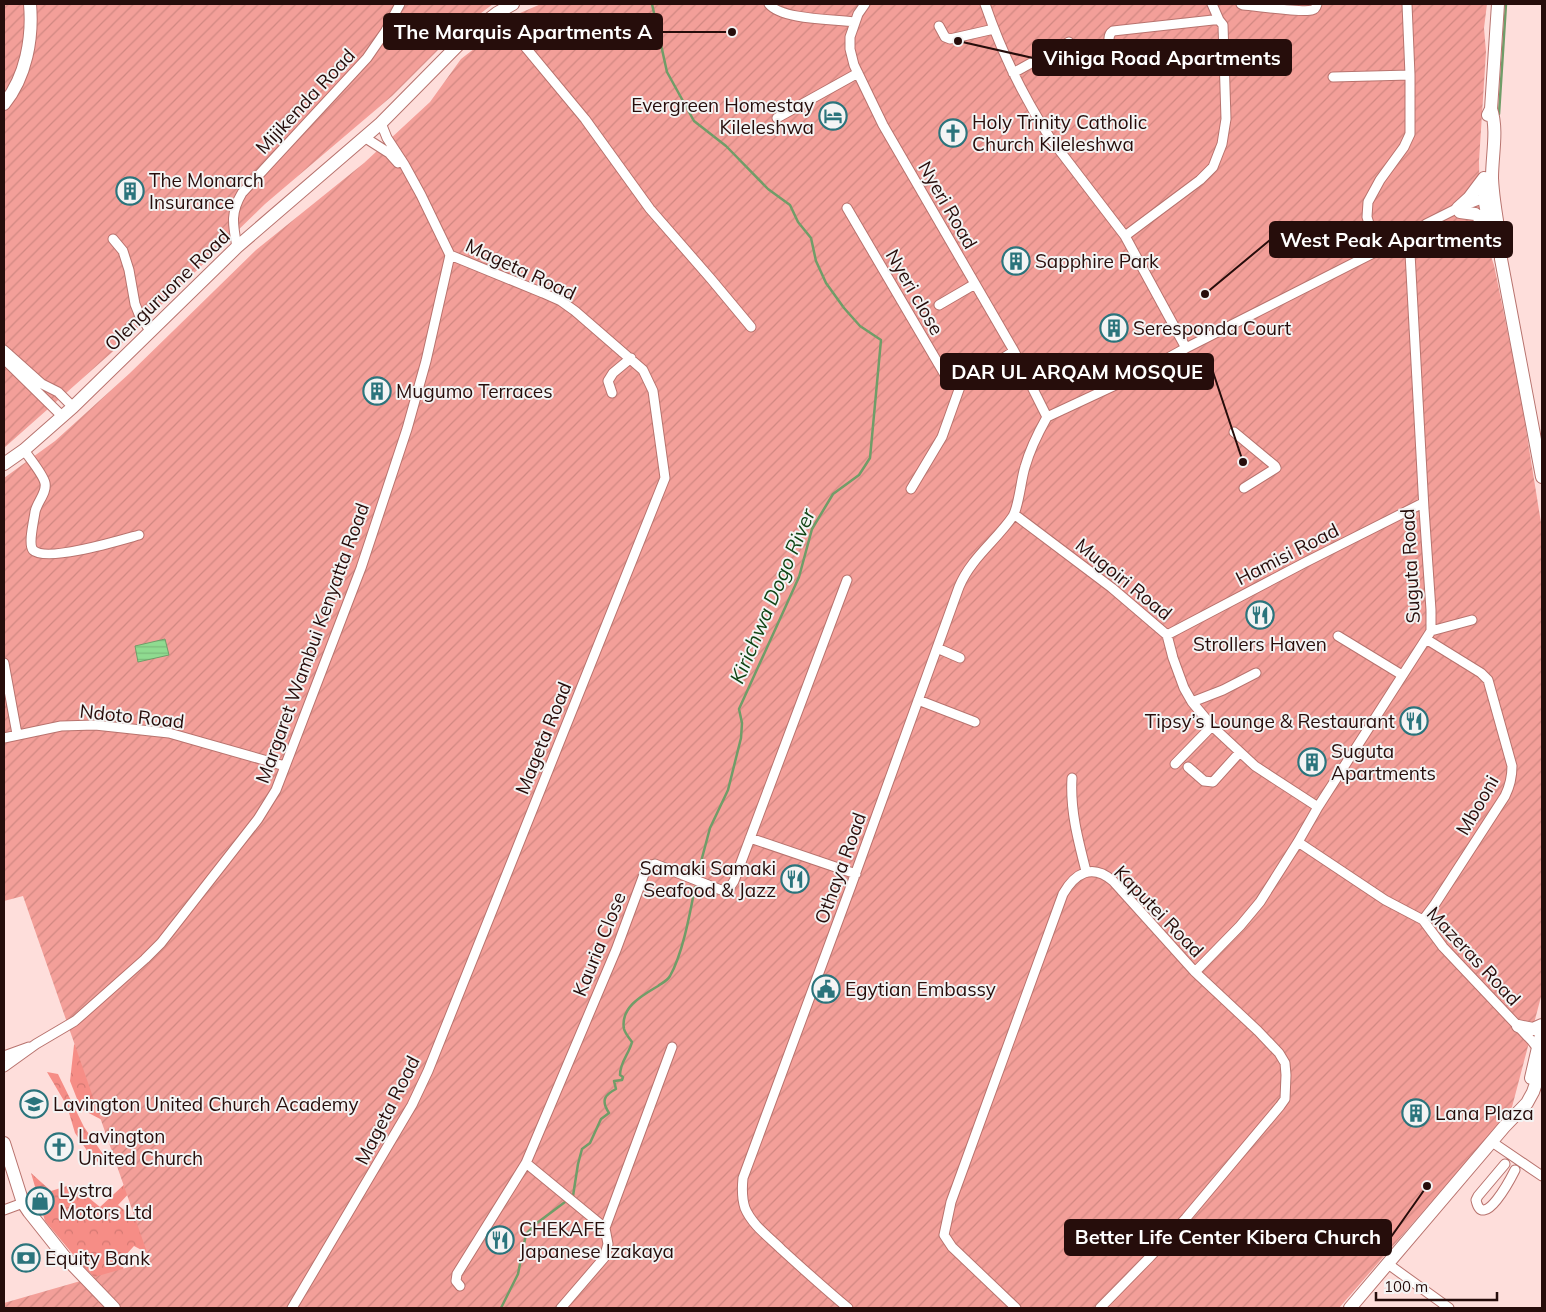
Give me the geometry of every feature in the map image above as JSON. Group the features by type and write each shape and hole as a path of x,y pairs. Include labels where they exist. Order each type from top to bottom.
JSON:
{"street":[{"path":"4,104 18,81 24,65 31,26 30,4"},
{"name":"Mijikenda Road","path":"237,247 233,214 235,204 242,193 367,58 385,32 400,4"},
{"name":"Olenguruone Road","path":"4,464 24,450 73,407 237,247 381,123 466,37 513,4"},
{"path":"769,4 773,9 785,13 855,22"},
{"name":"Nyeri Road","path":"865,4 858,14 850,37 850,50 854,64 883,125 1014,350 1047,417"},
{"path":"985,4 1013,73 1039,121 1125,236 1186,348"},
{"path":"1125,236 1200,180 1213,167 1222,144 1226,119 1224,29 1212,4"},
{"path":"1241,4 1294,10 1312,10 1317,4"},
{"path":"1377,250 1366,209 1373,191 1408,141 1410,134 1408,4"},
{"path":"1498,4 1491,109 1486,121 1484,178 1502,250 1501,259 1542,477"},
{"path":"498,13 585,119 650,209 751,327"},
{"path":"1118,62 1108,39 1113,32 1219,20"},
{"path":"939,26 945,37 950,39 994,29"},
{"path":"1013,73 1069,42"},
{"path":"778,118 858,73"},
{"path":"1333,77 1410,75"},
{"path":"1491,109 1495,120 1489,224 1495,252 1501,259"},
{"path":"381,123 387,138 404,164 436,222 450,255"},
{"path":"364,137 389,153 409,174"},
{"path":"1459,210 1484,178"},
{"path":"1047,417 1135,376 1377,250 1422,228 1427,228 1459,210 1489,199"},
{"name":"Nyeri close","path":"847,208 944,375 952,383 961,384"},
{"path":"1459,210 1475,214 1489,224"},
{"name":"Suguta Road","path":"1195,972 1255,908 1429,635 1431,610 1423,503 1409,235"},
{"path":"113,239 123,250 129,270 135,304 151,332"},
{"name":"Mageta Road","path":"292,1308 412,1105 428,1071 665,478 653,391 644,370 561,301 450,255"},
{"name":"Margaret Wambui Kenyatta Road","path":"4,1067 36,1044 75,1021 161,943 258,819 276,790 361,568 407,429 426,361 450,255"},
{"path":"939,305 976,284"},
{"path":"4,350 42,384 58,392 73,407"},
{"path":"911,489 942,437 961,384 1014,350"},
{"path":"612,393 608,381 610,376 631,358"},
{"path":"4,359 62,416"},
{"name":"Othaya Road","path":"848,1308 819,1284 753,1222 745,1209 742,1190 743,1178 964,576 1014,514 1025,466 1035,439 1047,417"},
{"path":"1234,432 1276,468 1244,488"},
{"path":"24,450 45,483 44,491 36,506 32,535 34,551 39,553 78,552 139,535"},
{"name":"Hamisi Road","path":"1167,635 1423,503"},
{"name":"Mugoiri Road","path":"1014,514 1112,588 1167,635 1176,670 1184,688 1192,702 1212,726 1255,766 1318,808"},
{"name":"Kauria Close","path":"460,1286 456,1281 457,1274 526,1164 616,950 646,869 655,864 721,890 726,889 734,881 847,580"},
{"path":"1429,635 1472,620"},
{"name":"Mbooni","path":"1423,920 1509,789 1512,775 1512,766 1488,680 1429,635"},
{"path":"1338,636 1402,675"},
{"path":"936,648 960,658"},
{"path":"4,663 17,734"},
{"path":"1192,702 1256,673"},
{"path":"918,700 975,722"},
{"name":"Ndoto Road","path":"4,738 61,726 95,725 169,732 285,766"},
{"path":"1175,764 1212,726"},
{"path":"1188,767 1204,781 1213,782 1240,752"},
{"path":"1072,778 1071,794 1074,822 1086,871"},
{"path":"750,838 856,874"},
{"name":"Mazeras Road","path":"1298,842 1385,900 1423,920 1443,947 1518,1026 1540,1039"},
{"name":"Kaputei Road","path":"1010,1306 952,1247 944,1235 951,1202 1063,894 1068,885 1086,871 1097,872 1113,881 1195,972 1258,1031 1279,1053 1285,1063 1285,1099 1280,1106 1186,1218 1150,1258 1100,1308"},
{"path":"1518,1026 1533,1029 1540,1039 1530,1080 1519,1111"},
{"name":"Margaret Wambui Kenyatta Road","path":"4,1056 36,1044"},
{"path":"562,1308 604,1258 608,1244 605,1228 672,1047"},
{"path":"1350,1308 1527,1103 1541,1075"},
{"path":"1492,1142 1542,1176"},
{"path":"4,1143 23,1203 64,1256 114,1308"},
{"path":"526,1164 605,1228"},
{"path":"1505,1164 1476,1200 1479,1207 1483,1210 1493,1205 1507,1186 1515,1170"},
{"path":"4,1210 23,1203"},
{"path":"1388,1264 1450,1308"}],"green space":[{"path":"425,804 443,838 410,851 429,880 399,955 363,945 358,978 371,1009 337,1058 349,1074 348,1089 319,1089 343,1103 323,1102 277,1118 254,1116 268,1152 243,1149 232,1165 233,1185 220,1201 200,1208 180,1204 166,1190 151,1181 134,1188 118,1205 140,1223 152,1238 149,1254 134,1246 122,1259 124,1272 136,1269 124,1303 107,1290 81,1264 45,1221 31,1173 51,1191 67,1186 83,1193 100,1207 129,1180 124,1169 113,1160 99,1163 88,1152 75,1133 67,1106 47,1072 58,1074 84,1127 103,1154 113,1150 136,1135 141,1113 151,1097 143,1081 133,1076 115,1087 117,1108 129,1134 81,1109 70,1081 74,1045 94,1023 128,1059 154,1081 163,1102 180,1092 198,1129 214,1138 269,1074 275,1040 300,1032 326,1014 316,991 271,982 297,977 334,955 369,915 406,829 396,810"}],"shaded area":[{"path":"4,4 493,4 456,32 392,96 265,204 119,346 4,448"},
{"path":"541,4 1487,4 1484,28 1486,52 1479,161 1480,225 1494,265 1520,392 1542,529 1542,993 1512,1107 1339,1308 4,1308 4,1303 150,1261 23,896 4,901 4,478 55,441 130,373 256,250 364,163 430,102 461,59 520,13"},
{"path":"165,639 169,655 138,662 135,646"}],"waterway":[{"name":"Kirichwa Dogo River","path":"652,4 667,72 694,121 726,146 768,189 790,205 798,222 811,238 816,261 826,283 860,326 881,340 870,458 859,475 833,494 812,529 799,577 739,709 742,723 741,738 728,790 710,828 698,873"},
{"path":"1499,114 1506,4"},
{"name":"Kirichwa Dogo River","path":"501,1308 518,1274 526,1234 537,1223 573,1196 582,1149 590,1143 601,1119 609,1113 605,1105 605,1099 606,1096 616,1089 614,1081 622,1080 623,1077 620,1075 621,1066 632,1042 624,1029 626,1014 634,1003 664,982 675,967 695,887"}],"place":[{"name":"The Marquis Apartments A","path":"732,32"},
{"name":"Vihiga Road Apartments","path":"958,41"},
{"name":"Evergreen Homestay Kileleshwa","path":"833,116"},
{"name":"Holy Trinity Catholic Church Kileleshwa","path":"953,133"},
{"name":"The Monarch Insurance","path":"130,191"},
{"name":"Sapphire Park","path":"1016,261"},
{"name":"West Peak Apartments","path":"1205,294"},
{"name":"Seresponda Court","path":"1114,328"},
{"name":"Mugumo Terraces","path":"377,391"},
{"name":"DAR UL ARQAM MOSQUE","path":"1243,462"},
{"name":"Strollers Haven","path":"1260,615"},
{"name":"Tipsy’s Lounge & Restaurant","path":"1414,721"},
{"name":"Suguta Apartments","path":"1312,762"},
{"name":"Samaki Samaki Seafood & Jazz","path":"795,879"},
{"name":"Egytian Embassy","path":"826,989"},
{"name":"Lavington United Church Academy","path":"34,1104"},
{"name":"Lana Plaza","path":"1416,1113"},
{"name":"Lavington United Church","path":"59,1147"},
{"name":"Better Life Center Kibera Church","path":"1427,1186"},
{"name":"Lystra Motors Ltd","path":"40,1201"},
{"name":"CHEKAFE Japanese Izakaya","path":"500,1240"},
{"name":"Equity Bank","path":"26,1258"}]}
